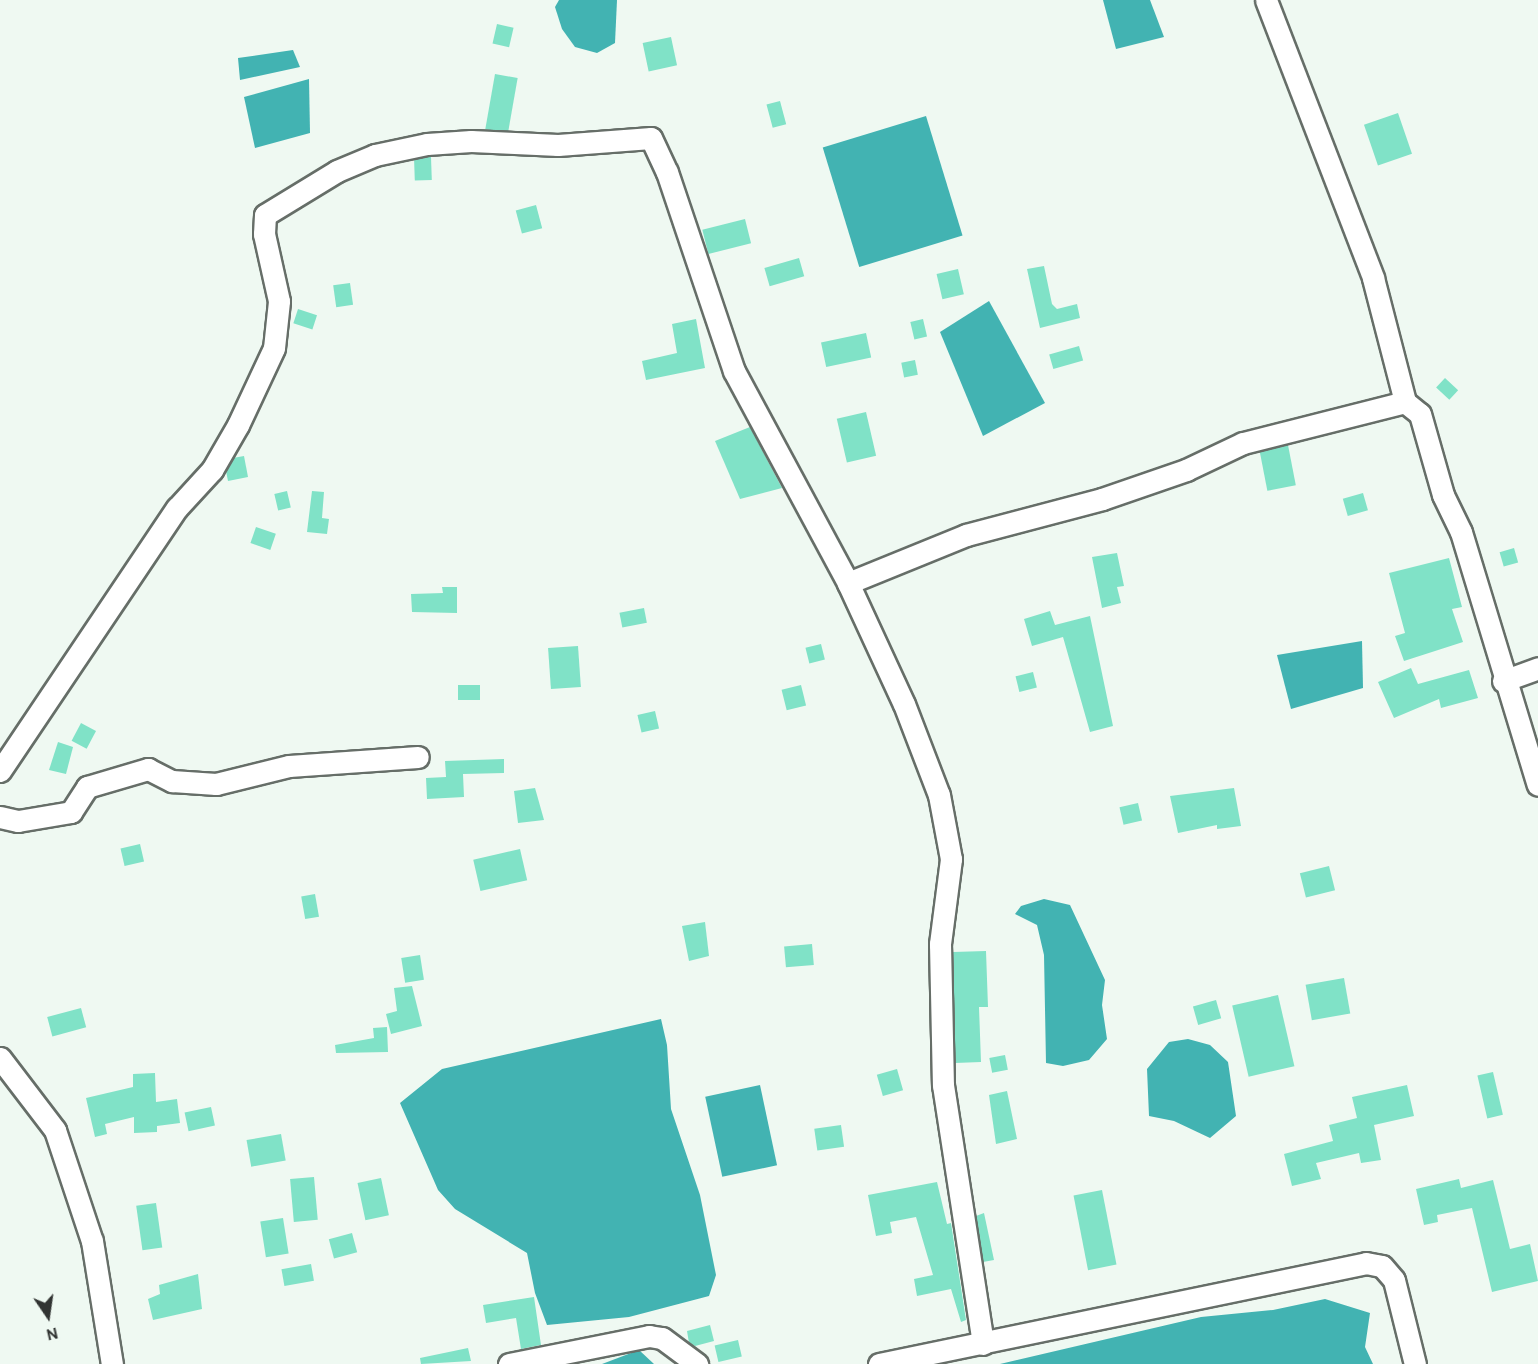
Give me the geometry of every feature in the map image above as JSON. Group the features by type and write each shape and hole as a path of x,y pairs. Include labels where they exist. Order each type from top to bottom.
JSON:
{"street":[{"path":"1266,0 1373,278 1405,402 1420,414 1443,495 1461,532 1503,681 1538,785"},
{"path":"0,771 177,508 212,470 238,425 274,348 279,302 264,234 265,215 337,171 375,155 427,144 471,141 558,145 651,138 667,172 734,371 848,583 904,704 939,795 948,835 950,881 940,944 938,993 943,1085 983,1344"},
{"path":"848,583 966,535 1102,500 1186,470 1243,443 1405,402"},
{"path":"1503,681 1538,668"},
{"path":"0,817 18,821 71,812 87,787 148,769 172,781 216,784 289,765 418,756"},
{"path":"0,1058 55,1131 92,1241 112,1364"},
{"path":"879,1364 983,1344 1287,1277 1372,1263 1387,1270 1397,1286 1415,1364"},
{"path":"509,1364 650,1336 662,1338 697,1364"}],"water":[{"path":"559,0 617,0 615,43 597,53 575,47 562,29 555,7"},
{"path":"1103,0 1150,0 1164,37 1116,49"},
{"path":"293,50 300,67 240,80 238,58"},
{"path":"309,79 310,133 255,148 244,97"},
{"path":"926,116 963,236 859,267 823,148"},
{"path":"989,301 1045,403 983,436 940,332"},
{"path":"1362,641 1363,688 1291,709 1277,655"},
{"path":"1044,899 1070,905 1105,980 1102,1005 1107,1039 1089,1060 1063,1066 1046,1063 1044,955 1037,925 1015,914 1021,906"},
{"path":"661,1019 667,1045 671,1109 700,1195 716,1275 709,1296 629,1317 547,1325 535,1293 527,1253 455,1209 438,1190 400,1103 442,1069"},
{"path":"1188,1039 1210,1045 1228,1062 1236,1116 1210,1138 1174,1121 1149,1116 1147,1069 1169,1042"},
{"path":"760,1085 777,1165 722,1177 705,1097"},
{"path":"1325,1299 1370,1313 1365,1347 1373,1364 1000,1364 1201,1317 1273,1310"},
{"path":"639,1350 654,1364 602,1364"}],"building":[{"path":"497,24 514,28 509,47 493,43"},
{"path":"671,37 677,65 649,71 643,43"},
{"path":"495,74 518,78 508,133 485,129"},
{"path":"780,101 786,124 773,128 766,105"},
{"path":"1398,113 1412,154 1378,165 1364,125"},
{"path":"431,157 432,180 415,181 414,158"},
{"path":"536,205 542,228 522,234 516,210"},
{"path":"745,219 751,243 708,254 702,230"},
{"path":"799,258 804,276 770,286 764,268"},
{"path":"1044,266 1052,304 1057,309 1077,304 1080,318 1040,328 1027,269"},
{"path":"958,269 964,294 942,299 937,274"},
{"path":"350,283 353,305 336,307 333,285"},
{"path":"298,309 317,315 312,329 293,323"},
{"path":"696,319 705,368 646,380 642,361 677,353 672,324"},
{"path":"923,319 927,337 914,339 910,322"},
{"path":"866,333 871,357 826,367 821,343"},
{"path":"1079,346 1083,360 1053,369 1049,355"},
{"path":"915,360 918,375 904,377 901,363"},
{"path":"1445,378 1458,390 1449,400 1436,388"},
{"path":"866,412 876,456 847,463 837,419"},
{"path":"750,427 782,488 740,499 715,441"},
{"path":"1288,445 1296,485 1267,491 1260,451"},
{"path":"244,456 248,477 228,481 226,471 233,458"},
{"path":"287,491 291,508 278,510 274,494"},
{"path":"312,491 324,492 322,518 329,519 327,534 307,532"},
{"path":"1363,493 1368,510 1348,516 1343,499"},
{"path":"256,527 276,534 270,550 250,543"},
{"path":"1514,548 1518,562 1504,567 1500,552"},
{"path":"1117,553 1124,586 1117,587 1121,603 1102,608 1092,557"},
{"path":"1449,558 1462,607 1452,609 1463,642 1404,661 1395,636 1405,633 1389,573"},
{"path":"442,587 457,587 457,613 412,612 411,594 443,593"},
{"path":"644,608 647,623 622,627 619,613"},
{"path":"1050,611 1055,625 1090,616 1113,726 1090,732 1063,637 1032,646 1024,619"},
{"path":"821,644 825,660 809,663 805,648"},
{"path":"578,646 581,687 551,689 548,648"},
{"path":"1411,668 1418,684 1469,670 1478,698 1441,708 1439,699 1394,718 1378,682"},
{"path":"1033,672 1037,688 1019,692 1016,676"},
{"path":"458,685 480,685 480,700 458,700"},
{"path":"801,685 806,705 787,710 782,690"},
{"path":"655,711 659,729 642,733 637,715"},
{"path":"81,723 96,731 87,749 72,741"},
{"path":"58,742 73,747 66,774 49,770"},
{"path":"504,759 504,773 463,774 464,797 427,799 426,778 446,777 445,761"},
{"path":"535,788 544,820 518,823 514,791"},
{"path":"1234,788 1241,826 1217,829 1217,825 1178,833 1170,796"},
{"path":"1138,803 1142,821 1124,825 1119,807"},
{"path":"140,844 144,862 125,866 121,848"},
{"path":"520,849 527,880 480,891 473,860"},
{"path":"1329,866 1335,890 1306,898 1300,873"},
{"path":"315,894 319,917 305,919 301,896"},
{"path":"705,922 709,956 689,961 682,926"},
{"path":"812,944 814,965 786,967 784,946"},
{"path":"986,951 988,1007 979,1007 981,1062 955,1063 953,952"},
{"path":"420,955 424,980 405,983 401,958"},
{"path":"1344,978 1350,1013 1312,1020 1306,985"},
{"path":"412,986 422,1026 391,1034 386,1014 397,1011 394,988"},
{"path":"1278,995 1294,1066 1249,1077 1232,1006"},
{"path":"1216,1000 1221,1018 1198,1025 1193,1007"},
{"path":"81,1008 86,1027 52,1036 47,1017"},
{"path":"387,1027 388,1052 336,1053 335,1045 374,1038 373,1028"},
{"path":"1005,1055 1008,1070 992,1073 989,1058"},
{"path":"897,1069 903,1090 883,1096 877,1075"},
{"path":"1493,1072 1503,1115 1487,1118 1477,1076"},
{"path":"155,1073 156,1102 177,1099 180,1123 157,1126 157,1132 134,1133 134,1117 105,1124 107,1134 95,1137 86,1098 133,1087 133,1074"},
{"path":"1407,1085 1414,1116 1374,1125 1381,1160 1361,1163 1359,1153 1316,1163 1321,1179 1292,1186 1284,1154 1333,1141 1329,1125 1357,1118 1352,1097"},
{"path":"1007,1091 1017,1139 996,1144 989,1095"},
{"path":"211,1107 215,1126 189,1131 185,1113"},
{"path":"841,1125 844,1147 817,1151 814,1129"},
{"path":"281,1134 286,1161 251,1167 247,1140"},
{"path":"314,1177 318,1220 294,1222 290,1179"},
{"path":"381,1178 389,1215 365,1220 358,1183"},
{"path":"1459,1179 1461,1188 1493,1180 1510,1249 1530,1244 1538,1281 1492,1292 1472,1208 1437,1215 1438,1222 1424,1225 1416,1189"},
{"path":"937,1182 947,1224 951,1223 966,1320 961,1322 951,1289 917,1296 914,1279 933,1275 916,1217 890,1222 892,1233 876,1236 868,1195"},
{"path":"1102,1190 1117,1265 1088,1270 1074,1196"},
{"path":"156,1203 162,1248 142,1250 136,1206"},
{"path":"984,1213 994,1260 983,1262 976,1216"},
{"path":"283,1218 289,1254 266,1257 260,1222"},
{"path":"352,1233 357,1252 334,1259 329,1239"},
{"path":"311,1264 314,1281 284,1286 281,1269"},
{"path":"198,1274 202,1309 153,1320 148,1299 160,1294 159,1285"},
{"path":"534,1297 541,1345 521,1349 516,1318 486,1323 483,1305"},
{"path":"710,1325 714,1341 695,1346 689,1343 687,1331"},
{"path":"738,1340 742,1357 718,1362 715,1345"},
{"path":"468,1348 471,1361 421,1364 420,1358"}]}
